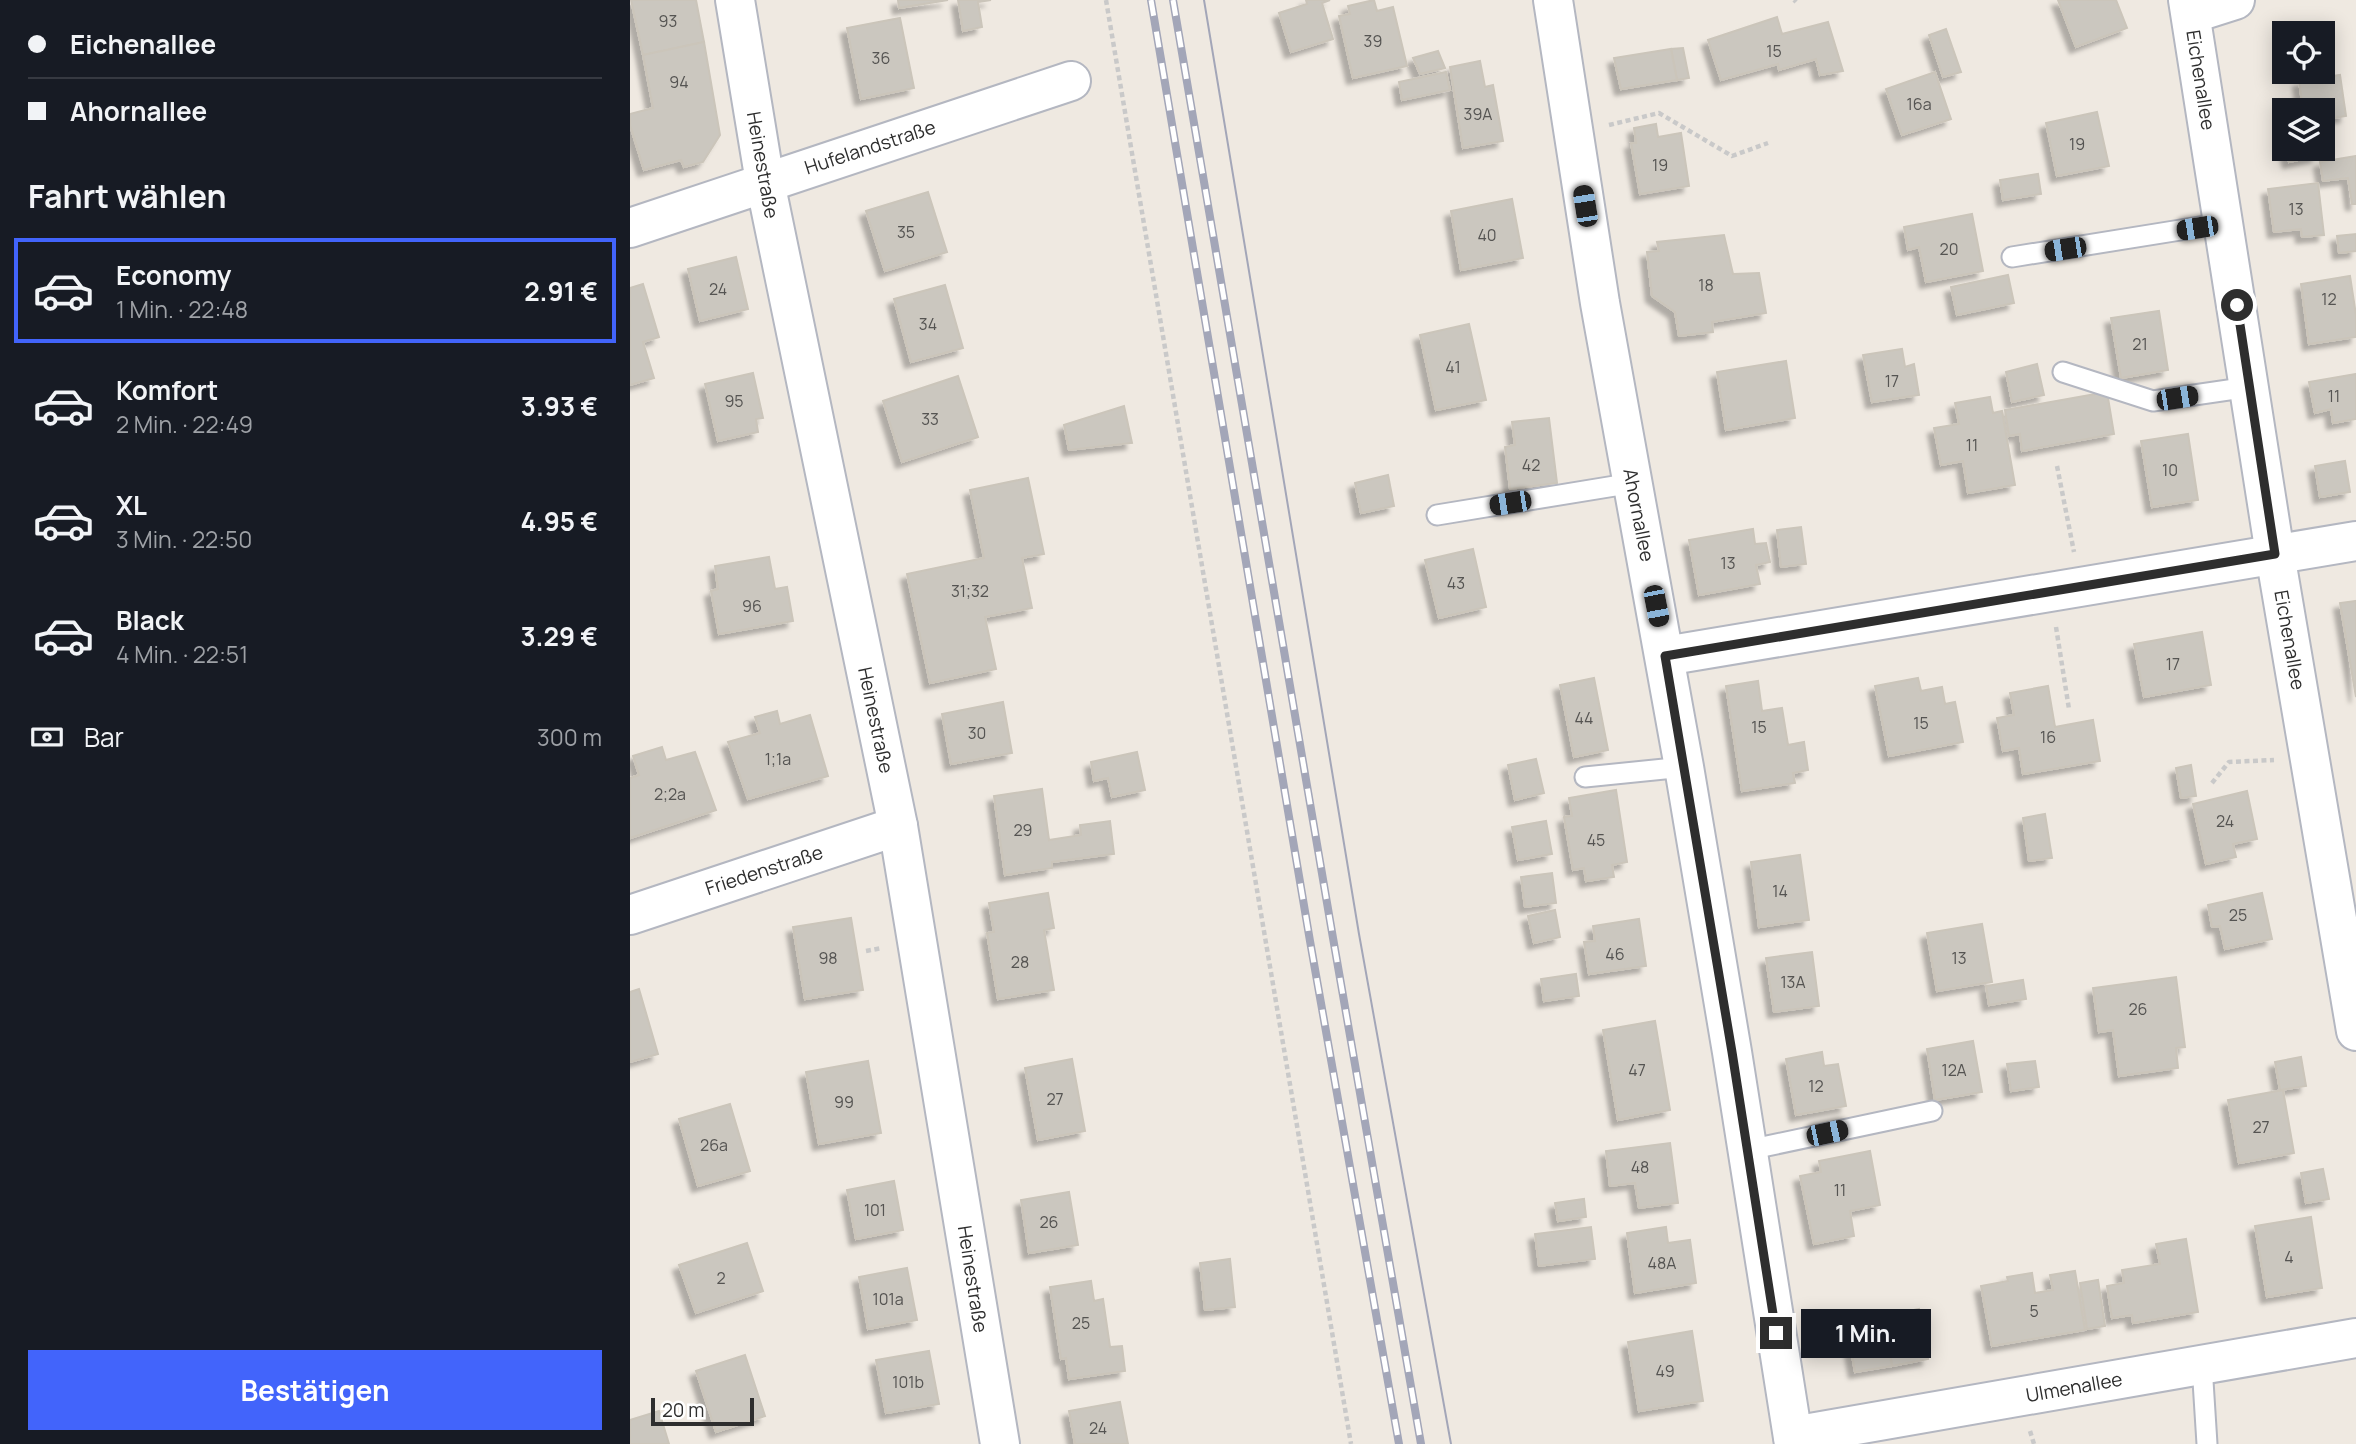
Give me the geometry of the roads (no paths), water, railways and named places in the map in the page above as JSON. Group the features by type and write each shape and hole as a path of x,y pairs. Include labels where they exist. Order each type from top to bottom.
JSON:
{"street":[{"name":"Heinestraße","path":"735,0 765,182 898,826 998,1444"},
{"name":"Ahornallee","path":"1553,0 1600,303 1684,767 1793,1440"},
{"path":"2190,7 2235,0"},
{"name":"Eichenallee","path":"2190,7 2275,554 2356,1031"},
{"name":"Hufelandstraße","path":"630,228 1071,81"},
{"path":"1665,656 2356,541"},
{"name":"Friedenstraße","path":"630,915 898,826"},
{"name":"Ulmenallee","path":"1793,1440 2356,1338"}],"lane":[{"path":"2012,257 2224,223"},
{"path":"2063,372 2153,401 2249,387"},
{"path":"1437,515 1633,483"},
{"path":"1585,778 1684,767"},
{"path":"1748,1150 1933,1111"},
{"path":"2202,1366 2207,1444"}],"tram line":[{"path":"1204,0 1359,934 1451,1444"}],"railway":[{"path":"1151,0 1310,941 1399,1444"},
{"path":"1173,0 1421,1444"}]}
